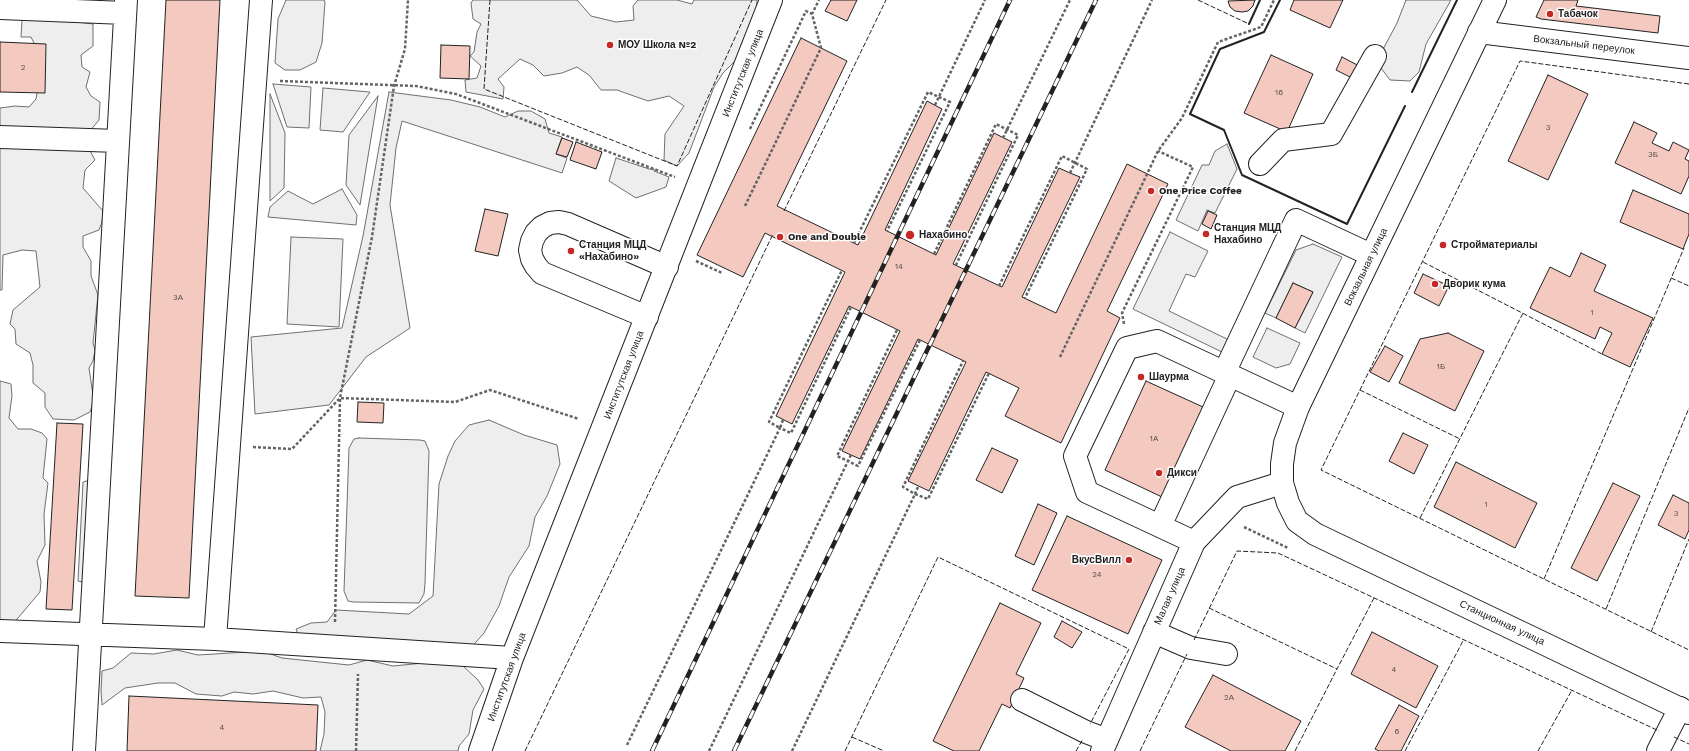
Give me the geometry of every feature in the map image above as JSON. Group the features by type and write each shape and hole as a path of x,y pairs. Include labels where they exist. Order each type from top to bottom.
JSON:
{"street":[{"path":"215,639 260,0"},
{"name":"Институтская улица","path":"480,751 512,658 771,0"},
{"name":"Вокзальная улица","path":"1315,534 1297,521 1288,503 1282,483 1282,464 1285,443 1298,407 1495,0"},
{"path":"0,8 126,6 84,751"},
{"name":"Вокзальный переулок","path":"1479,32 1689,58"},
{"path":"1260,164 1283,140 1331,134 1375,56"},
{"path":"0,137 118,141"},
{"path":"1160,526 1296,220 1371,255"},
{"path":"647,317 542,273 532,259 530,250 532,241 536,233 542,227 550,223 559,222 568,224 667,267"},
{"path":"1194,542 1087,492 1075,456 1127,348 1157,341 1298,407"},
{"name":"Малая улица","path":"1104,745 1194,542 1237,497 1282,483"},
{"name":"Станционная улица","path":"1315,534 1685,710"},
{"path":"0,632 215,639 334,648 512,658"},
{"path":"1154,632 1190,648 1226,654"},
{"path":"1022,700 1086,732 1104,745"},
{"path":"1658,751 1685,710"}],"path":[{"path":"356,751 359,675 334,648 340,398 372,237 394,86 405,49 408,0"},
{"path":"745,206 821,48 812,14 819,0"},
{"path":"935,105 985,0"},
{"path":"1004,138 1070,0"},
{"path":"1070,172 1152,0"},
{"path":"1060,357 1158,151 1182,118 1218,42 1260,27 1274,0"},
{"path":"748,133 806,10 812,14"},
{"path":"255,79 416,86 456,94 676,178"},
{"path":"854,243 928,92 950,102 888,231"},
{"path":"934,254 996,124 1008,129 1018,135 956,265"},
{"path":"1127,348 1122,313 1193,167 1158,151"},
{"path":"999,286 1062,156 1087,169 1025,298"},
{"path":"695,260 722,273"},
{"path":"842,270 769,422 791,433 851,307"},
{"path":"897,330 837,456 858,466 920,340"},
{"path":"963,361 903,487 915,494 928,499 989,373"},
{"path":"229,445 292,450 340,398 455,402 490,390 604,427"},
{"path":"627,745 783,420"},
{"path":"709,751 851,455"},
{"path":"792,751 918,488"}],"shaded area":[{"path":"286,0 324,0 325,2 322,43 316,62 300,70 285,70 275,63 278,19"},
{"name":"МОУ Школа №2","path":"473,0 577,0 591,16 616,22 634,20 633,6 638,0 677,0 692,4 694,0 757,0 756,18 743,53 723,73 714,87 689,153 677,166 664,160 665,134 684,106 669,96 648,101 617,90 601,90 589,75 577,67 562,73 544,76 533,65 520,59 498,79 504,87 503,99 466,92 465,80 477,78 481,66 470,56 474,52 477,32 481,24 473,19 471,3"},
{"path":"1406,0 1451,0 1426,44 1419,72 1410,81 1390,80 1381,68 1381,53 1397,23"},
{"path":"37,17 93,24 93,46 81,55 82,67 90,72 86,87 91,96 100,102 99,120 89,132 88,147 95,160 85,170 83,188 103,211 102,222 99,230 83,236 83,247 91,261 91,276 98,295 93,343 95,350 93,361 89,368 93,403 90,412 74,420 53,419 45,407 45,393 33,383 33,365 30,353 16,344 15,329 10,324 13,310 40,287 36,251 22,250 3,255 2,290 0,290 0,108 15,106 29,107 36,99 39,81 39,53 31,37 21,37 22,20"},
{"path":"273,84 311,87 309,128 287,127"},
{"path":"323,88 370,92 343,132 320,130"},
{"path":"389,92 451,100 480,107 505,117 518,111 531,111 545,119 549,133 562,137 556,154 567,158 562,173 402,121 396,148 390,205 410,328 366,357 329,405 255,414 251,337 342,328 363,236"},
{"path":"270,94 285,133 284,188 270,201"},
{"path":"378,96 360,205 346,185 349,135"},
{"path":"1227,144 1237,169 1215,213 1207,210 1198,231 1176,220 1202,165 1209,165 1215,151"},
{"path":"616,158 649,169 654,169 654,171 669,177 666,187 636,198 609,181"},
{"path":"342,189 357,215 356,225 268,217 270,207 288,191 313,204"},
{"path":"1170,232 1208,251 1195,277 1186,274 1169,311 1229,340 1224,353 1133,309"},
{"path":"291,237 343,239 339,327 287,324"},
{"path":"1313,244 1342,257 1305,333 1295,328 1313,292 1293,283 1276,318 1265,313 1296,250"},
{"path":"1267,328 1300,343 1290,364 1276,368 1253,357"},
{"path":"0,381 11,384 12,396 9,418 18,429 31,429 42,433 47,439 43,478 48,483 44,514 45,545 37,561 41,582 40,592 12,625 0,624"},
{"path":"489,420 524,435 557,445 560,464 547,496 535,517 529,546 509,577 499,606 484,633 470,649 300,640 296,629 311,623 327,622 336,610 409,614 433,596 439,484 448,456 455,441 469,425"},
{"path":"354,439 420,440 425,441 429,451 425,583 424,594 419,603 353,602 348,601 344,591 349,448"},
{"path":"90,480 85,574 82,582 78,581 83,482"},
{"path":"177,650 198,655 262,651 282,658 349,665 367,660 393,666 444,661 462,665 478,680 484,689 473,710 469,734 459,746 458,751 320,751 324,734 325,712 321,697 303,698 273,691 253,694 234,692 222,696 196,694 175,683 158,683 125,688 102,705 102,671 113,668 131,653 154,654"}],"building":[{"path":"166,0 220,0 189,598 135,596"},
{"path":"831,0 857,0 847,21 825,11"},
{"path":"1255,0 1253,6 1248,11 1242,12 1235,11 1230,7 1228,1"},
{"path":"1294,0 1343,0 1330,28 1290,10"},
{"path":"1544,0 1578,0 1576,6 1660,16 1658,33 1541,19 1536,17"},
{"path":"801,38 847,61 777,206 858,245 927,101 942,109 885,230 936,255 994,133 1012,142 953,264 1002,287 1059,168 1080,177 1022,297 1056,313 1127,164 1168,184 1107,311 1120,318 1061,443 1005,416 1019,388 986,372 929,491 908,481 966,362 918,339 860,459 842,451 900,331 849,306 792,424 776,416 845,272 765,233 743,277 697,255"},
{"path":"0,42 46,44 45,93 0,92"},
{"path":"441,45 470,46 469,79 440,78"},
{"path":"1271,55 1313,74 1287,132 1244,113"},
{"path":"1342,57 1363,68 1356,80 1336,70"},
{"path":"1548,75 1588,94 1548,180 1508,161"},
{"path":"1634,122 1657,133 1652,143 1669,151 1673,142 1689,150 1685,159 1689,161 1689,176 1681,194 1615,163"},
{"path":"562,138 573,142 567,157 556,154"},
{"path":"576,142 602,152 596,169 570,160"},
{"path":"1633,190 1689,214 1689,234 1683,249 1620,222"},
{"path":"485,209 508,214 498,256 475,251"},
{"path":"1208,211 1217,215 1211,229 1202,224"},
{"path":"1581,253 1606,265 1594,291 1653,318 1630,367 1602,354 1612,333 1600,327 1595,339 1530,308 1550,267 1570,277"},
{"path":"1423,274 1449,286 1439,306 1414,293"},
{"path":"1293,283 1313,292 1295,328 1276,318"},
{"path":"1448,333 1484,351 1455,411 1399,383 1420,339"},
{"path":"1385,346 1403,356 1389,382 1370,372"},
{"path":"1146,381 1203,407 1162,497 1105,470"},
{"path":"358,402 384,403 383,423 357,422"},
{"path":"57,423 83,424 72,610 46,609"},
{"path":"1403,433 1428,445 1414,474 1389,461"},
{"path":"992,448 1018,460 1002,493 976,480"},
{"path":"1456,462 1537,503 1515,548 1434,507"},
{"path":"1613,483 1640,496 1597,581 1571,568"},
{"path":"1673,495 1689,503 1689,530 1685,539 1658,525"},
{"path":"1038,504 1057,513 1034,565 1015,556"},
{"path":"1067,516 1162,560 1128,634 1032,590"},
{"path":"1000,603 1041,623 1016,674 1024,678 1010,708 1002,704 979,751 954,751 933,741"},
{"path":"1062,621 1082,632 1072,648 1054,637"},
{"path":"1372,632 1438,666 1416,708 1351,674"},
{"path":"1213,675 1301,721 1285,751 1231,751 1185,727"},
{"path":"129,696 318,705 316,751 127,751"},
{"path":"1399,705 1419,716 1401,751 1379,751 1375,749"}],"railway":[{"path":"652,751 1010,0"},
{"path":"734,751 1096,0"}],"fence":[{"path":"490,0 484,89 677,166 752,0"},
{"path":"784,211 886,0"},
{"path":"1198,0 1249,24"},
{"path":"1689,84 1520,61 1321,470 1689,650"},
{"path":"525,751 773,234"},
{"path":"1544,579 1684,248"},
{"path":"1423,262 1602,354"},
{"path":"1671,278 1689,286"},
{"path":"1420,518 1523,313"},
{"path":"1360,390 1460,439"},
{"path":"1606,609 1689,408"},
{"path":"1651,632 1689,539"},
{"path":"1194,640 1237,551 1278,553 1659,731"},
{"path":"845,751 938,557 1129,649 1090,724"},
{"path":"1209,608 1337,669 1374,598"},
{"path":"1405,751 1464,639"},
{"path":"1140,751 1187,654"},
{"path":"1295,751 1337,669"},
{"path":"1538,751 1572,690"},
{"path":"852,737 884,751"},
{"path":"1674,737 1689,744"},
{"path":"1076,751 1083,739"}],"wall":[{"path":"1249,24 1260,0"},
{"path":"1280,0 1264,32 1220,49 1190,114 1224,130 1242,175 1347,224 1405,106"},
{"path":"1412,92 1457,0"}],"place":[{"name":"Табачок","path":"1550,14"},
{"name":"МОУ Школа №2","path":"610,45"},
{"name":"One Price Coffee","path":"1151,191"},
{"name":"Станция МЦД Нахабино","path":"1206,234"},
{"name":"Нахабино","path":"910,235"},
{"name":"One and Double","path":"780,237"},
{"name":"Стройматериалы","path":"1443,245"},
{"name":"Станция МЦД «Нахабино»","path":"571,251"},
{"name":"Дворик кума","path":"1435,284"},
{"name":"Шаурма","path":"1141,377"},
{"name":"Дикси","path":"1159,473"},
{"name":"ВкусВилл","path":"1129,560"}]}
